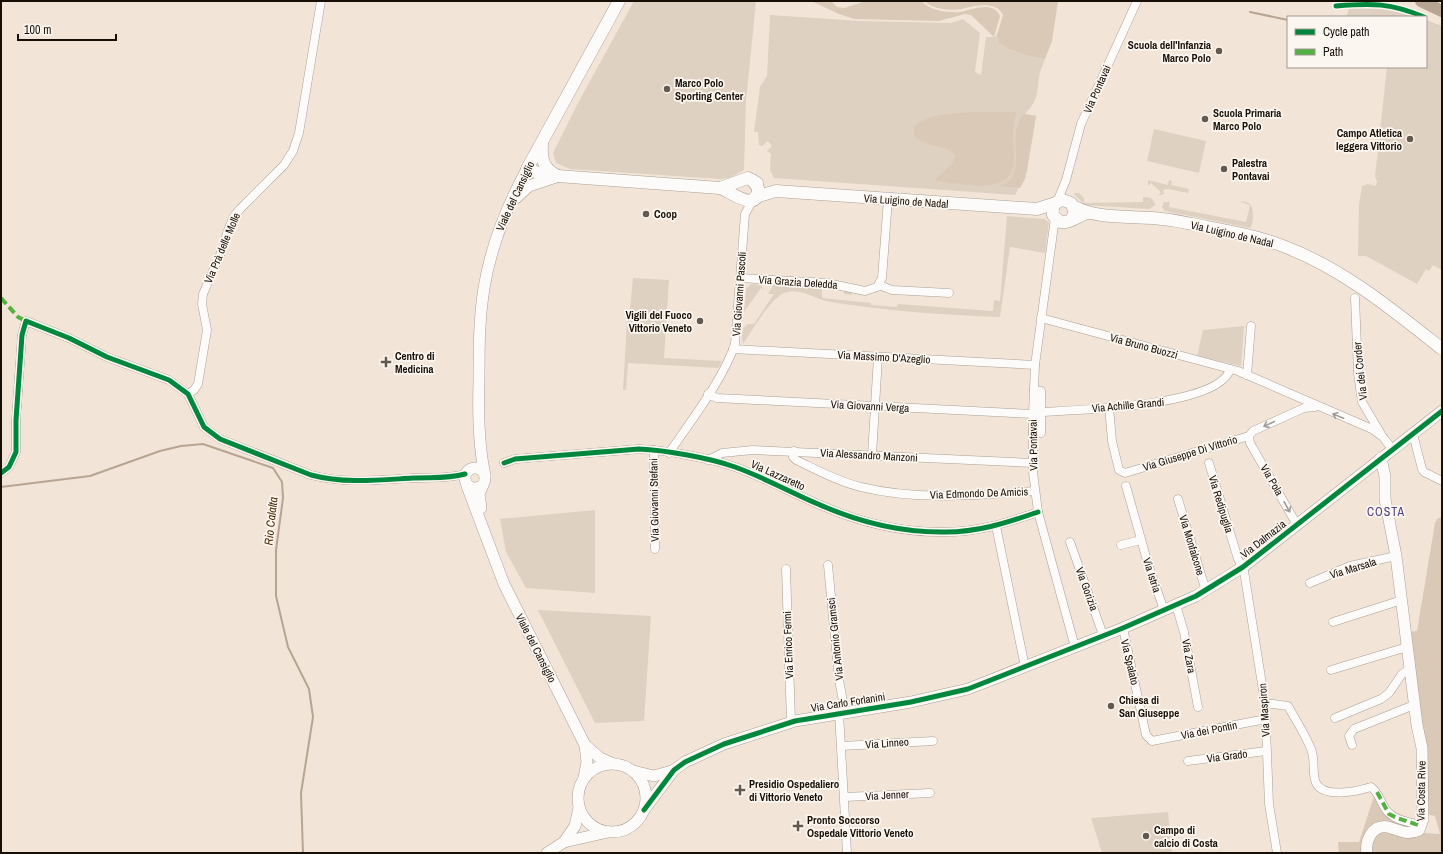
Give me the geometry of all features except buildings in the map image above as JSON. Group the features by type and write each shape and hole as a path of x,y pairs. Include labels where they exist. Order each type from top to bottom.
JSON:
{"main road":[{"name":"Viale del Cansiglio","path":"527,169 619,1"},
{"path":"543,141 543,162 548,170 558,176"},
{"name":"Via Luigino de Nadal","path":"527,169 539,174 558,176 720,188 746,180 774,191 1037,209 1061,219 1088,213 1156,218 1190,223 1252,236 1283,246 1313,259 1352,281 1442,349"},
{"path":"739,198 736,187 746,180 758,188 754,198"},
{"name":"Via Luigino de Nadal","path":"720,188 745,201 774,191"},
{"name":"Via Luigino de Nadal","path":"1037,209 1064,200 1088,213"},
{"path":"1056,203 1052,208 1061,219 1075,212 1072,204"}],"street":[{"name":"Via Prà delle Molle","path":"188,394 194,390 198,384 206,338 207,330 202,304 203,294 223,248 234,216 250,197 270,180 284,165 297,139 322,1"},
{"name":"Via Pontavai","path":"1056,203 1066,180 1081,124 1136,1"},
{"name":"Viale del Cansiglio","path":"527,169 508,206 494,244 484,288 480,328 478,412 474,461 467,478 491,549 508,591 585,745 587,762 584,779"},
{"name":"Via Luigino de Nadal","path":"508,206 529,186 558,176"},
{"name":"Via Pontavai","path":"1066,180 1066,192 1072,204"},
{"name":"Via Giovanni Pascoli","path":"669,453 708,394 734,349 745,212 739,198"},
{"name":"Via Giovanni Pascoli","path":"745,212 754,198"},
{"path":"888,200 883,275 879,285 892,290 949,293"},
{"name":"Via Pontavai","path":"1061,219 1053,239 1035,365 1034,390 1036,413 1033,432 1033,464 1038,512 1075,647"},
{"name":"Via Grazia Deledda","path":"740,278 827,283 865,291 874,289 879,285"},
{"name":"Via dei Corder","path":"1355,298 1358,373 1362,402 1383,437"},
{"name":"Via Bruno Buozzi","path":"1041,318 1230,369 1247,375 1363,426 1383,437 1392,449"},
{"path":"1,473 9,468 16,452 16,420 25,324 69,338 107,357 169,380 188,394 204,427 220,439 311,475 323,479 360,481 450,477 467,478 480,469 484,480 473,489 467,478"},
{"path":"1247,375 1251,326"},
{"name":"Via Massimo D'Azeglio","path":"734,349 1035,365"},
{"path":"872,455 878,357"},
{"name":"Via Achille Grandi","path":"1036,413 1158,403 1193,394 1221,383 1230,369"},
{"name":"Via Giovanni Verga","path":"708,394 717,398 1036,413"},
{"path":"1293,396 1298,405 1293,413"},
{"name":"Via Giuseppe Di Vittorio","path":"1109,407 1114,449 1118,468 1122,472 1249,436 1253,431 1307,406 1318,407"},
{"name":"Via Dalmazia","path":"1075,647 1123,628 1206,591 1242,567 1442,411"},
{"name":"Viale del Cansiglio","path":"478,412 484,480 479,494 479,500 491,549"},
{"path":"1363,426 1369,420 1367,412"},
{"path":"1413,434 1422,469 1424,472 1442,481"},
{"name":"Via Pola","path":"1249,436 1250,443 1297,525"},
{"name":"Via Lazzaretto","path":"504,463 515,458 639,449 654,450 708,460 745,471 835,511 881,525 911,530 940,532 975,530 996,526 1038,512"},
{"name":"Via Giovanni Stefani","path":"654,450 654,549"},
{"name":"Via Alessandro Manzoni","path":"708,460 719,454 741,451 794,451 1033,464"},
{"name":"Via Edmondo De Amicis","path":"794,451 794,459 796,460 850,484 875,490 944,496 1035,491"},
{"name":"Via Costa Rive","path":"1367,853 1368,837 1381,827 1408,833 1419,830 1422,826 1422,748 1414,705 1402,600 1396,556 1385,499 1385,477 1381,458"},
{"name":"Via Redipuglia","path":"1209,464 1242,567"},
{"name":"Via Istria","path":"1126,486 1141,540 1164,610"},
{"name":"Via Monfalcone","path":"1178,499 1206,591"},
{"path":"996,526 1025,667"},
{"path":"1121,545 1141,540"},
{"name":"Via Gorizia","path":"1070,542 1103,635"},
{"name":"Via Marsala","path":"1310,583 1350,566 1396,556"},
{"name":"Via Antonio Gramsci","path":"828,566 842,712 842,746 847,853"},
{"name":"Via Maspiron","path":"1242,567 1265,703 1269,804 1277,853"},
{"name":"Via Enrico Fermi","path":"786,568 787,641 791,722"},
{"path":"1333,622 1402,600"},
{"name":"Via Zara","path":"1176,605 1184,632 1198,707"},
{"name":"Via Spalato","path":"1123,628 1146,735 1152,741"},
{"name":"Via Carlo Forlanini","path":"644,810 674,770 685,762 724,744 791,722 954,693 1075,647"},
{"path":"1331,670 1407,647"},
{"path":"1335,718 1381,699 1389,693 1402,674 1410,669"},
{"path":"1265,703 1288,706 1312,752 1315,782 1319,788 1334,792 1349,793 1371,787 1377,792 1389,814 1422,826"},
{"path":"1352,745 1349,736 1354,729 1414,705"},
{"name":"Via dei Pontin","path":"1152,741 1266,719"},
{"name":"Via Linneo","path":"842,746 933,740"},
{"name":"Viale del Cansiglio","path":"585,745 600,758 614,764"},
{"name":"Via Grado","path":"1188,761 1266,751"},
{"path":"547,853 564,842 624,830 632,826 644,810 646,793 639,778 633,772 614,764 597,768 584,779 578,793 579,808 575,826 564,842"},
{"name":"Via Carlo Forlanini","path":"633,772 654,776 674,770"},
{"name":"Via Jenner","path":"845,797 930,793"},
{"path":"579,808 582,815 593,827 608,832"}],"shaded area":[{"name":"Marco Polo Sporting Center","path":"634,1 756,1 746,101 744,170 729,178 720,179 570,169 556,163 553,153 578,103"},
{"path":"811,1 831,1 837,7 844,8 866,1 922,1 929,7 940,11 960,12 987,7 997,11 1000,16 994,37 971,15 965,14 939,21 854,19"},
{"path":"925,1 1058,1 1052,41 1045,59 1022,54 999,44 997,35 1003,15 1000,10 995,7 984,5 957,10 936,8"},
{"path":"1374,5 1403,11 1416,16 1346,16 1349,8"},
{"path":"770,15 861,21 951,23 963,19 980,33 975,72 981,75 986,37 994,37 997,35 999,44 1005,47 1016,52 1045,59 1039,75 1035,101 1025,114 1036,116 1027,172 1015,195 774,178 770,170 771,154 767,151 772,146 768,141 762,146 759,145 758,132 754,132 760,87 767,76"},
{"path":"1427,20 1442,26 1442,270 1433,265 1429,271 1426,269 1417,284 1366,256 1358,256 1359,204 1362,186 1368,184 1376,186 1377,181 1375,177 1387,68 1427,68"},
{"path":"1016,112 1013,128 1014,161 1011,173 1004,180 995,184 984,186 936,181 936,179 953,163 955,155 946,149 918,139 914,135 914,127 927,118 935,116 952,113"},
{"path":"1024,114 1036,116 1025,179 1020,188 1000,186 1009,180 1014,173 1016,164 1016,134 1018,123"},
{"path":"1154,129 1206,141 1199,173 1147,161"},
{"path":"1148,180 1168,185 1169,180 1172,181 1171,185 1189,189 1188,193 1168,189 1163,190 1164,194 1158,196 1161,192 1151,183 1148,186"},
{"path":"1073,193 1079,193 1084,198 1084,203 1143,202 1143,197 1145,197 1153,199 1155,205 1149,209 1085,205"},
{"path":"1238,201 1248,202 1251,206 1253,220 1250,228 1165,211 1162,207 1164,202 1170,202 1169,207 1246,222 1250,205"},
{"path":"1007,216 1044,219 1049,222 1045,253 1010,247 1000,317 937,314 873,308 825,301 794,291 782,294 772,303 743,344 743,328 748,324 754,324 774,294 768,294 774,284 848,290 852,292 852,295 844,294 844,290 822,288 822,298 871,303 871,305 897,307 898,304 993,311 994,300 1000,301"},
{"path":"633,278 669,280 664,358 722,361 718,368 628,363 626,390 623,390 627,321 629,319"},
{"path":"751,284 761,285 764,291 761,288 744,312 746,289"},
{"path":"1244,326 1241,366 1197,356 1203,330"},
{"path":"595,510 595,593 526,588 506,552 500,519"},
{"path":"1442,517 1442,853 1370,853 1369,849 1378,830 1440,834 1435,816 1424,816 1410,632 1417,631 1435,523 1437,519"},
{"path":"538,610 651,616 644,721 595,723"},
{"path":"1375,793 1384,810 1413,825 1412,827 1409,829 1382,824 1366,853 1339,853 1338,842 1359,842"},
{"path":"1168,812 1172,853 1102,853 1091,818"}],"waterway":[{"path":"1421,1 1442,11"},
{"path":"1250,12 1287,20"},
{"name":"Rio Calalta","path":"1,487 90,476 160,451 181,446 203,444 273,468 282,482 283,498 276,550 276,596 288,647 309,689 313,717 301,793 303,853"}],"marked path":[{"path":"1,298 18,317 26,321"},
{"path":"1377,792 1389,814 1421,826"}],"cycle path":[{"path":"1336,6 1360,4 1381,5 1401,9 1422,16"},
{"path":"1,473 9,467 16,452 16,420 22,335 26,321 69,338 107,357 169,380 188,394 204,427 220,439 311,475 336,480 362,481 446,477 465,474"},
{"path":"644,810 674,770 685,762 724,744 795,721 911,702 968,689 1123,628 1196,596 1243,567 1442,411"},
{"path":"504,463 515,459 639,449 674,453 735,467 847,516 894,528 909,530 954,532 966,531 1002,523 1038,512"}],"place":[{"name":"Scuola dell'Infanzia Marco Polo","path":"1219,51"},
{"name":"Marco Polo Sporting Center","path":"667,89"},
{"name":"Scuola Primaria Marco Polo","path":"1205,119"},
{"name":"Campo Atletica leggera Vittorio","path":"1410,139"},
{"name":"Palestra Pontavai","path":"1224,169"},
{"name":"Coop","path":"646,214"},
{"name":"Vigili del Fuoco Vittorio Veneto","path":"700,321"},
{"name":"Centro di Medicina","path":"386,362"},
{"name":"Chiesa di San Giuseppe","path":"1111,706"},
{"name":"Presidio Ospedaliero di Vittorio Veneto","path":"740,790"},
{"name":"Pronto Soccorso Ospedale Vittorio Veneto","path":"798,826"},
{"name":"Campo di calcio di Costa","path":"1146,836"}],"district":[{"name":"COSTA","path":"1386,512"}]}
